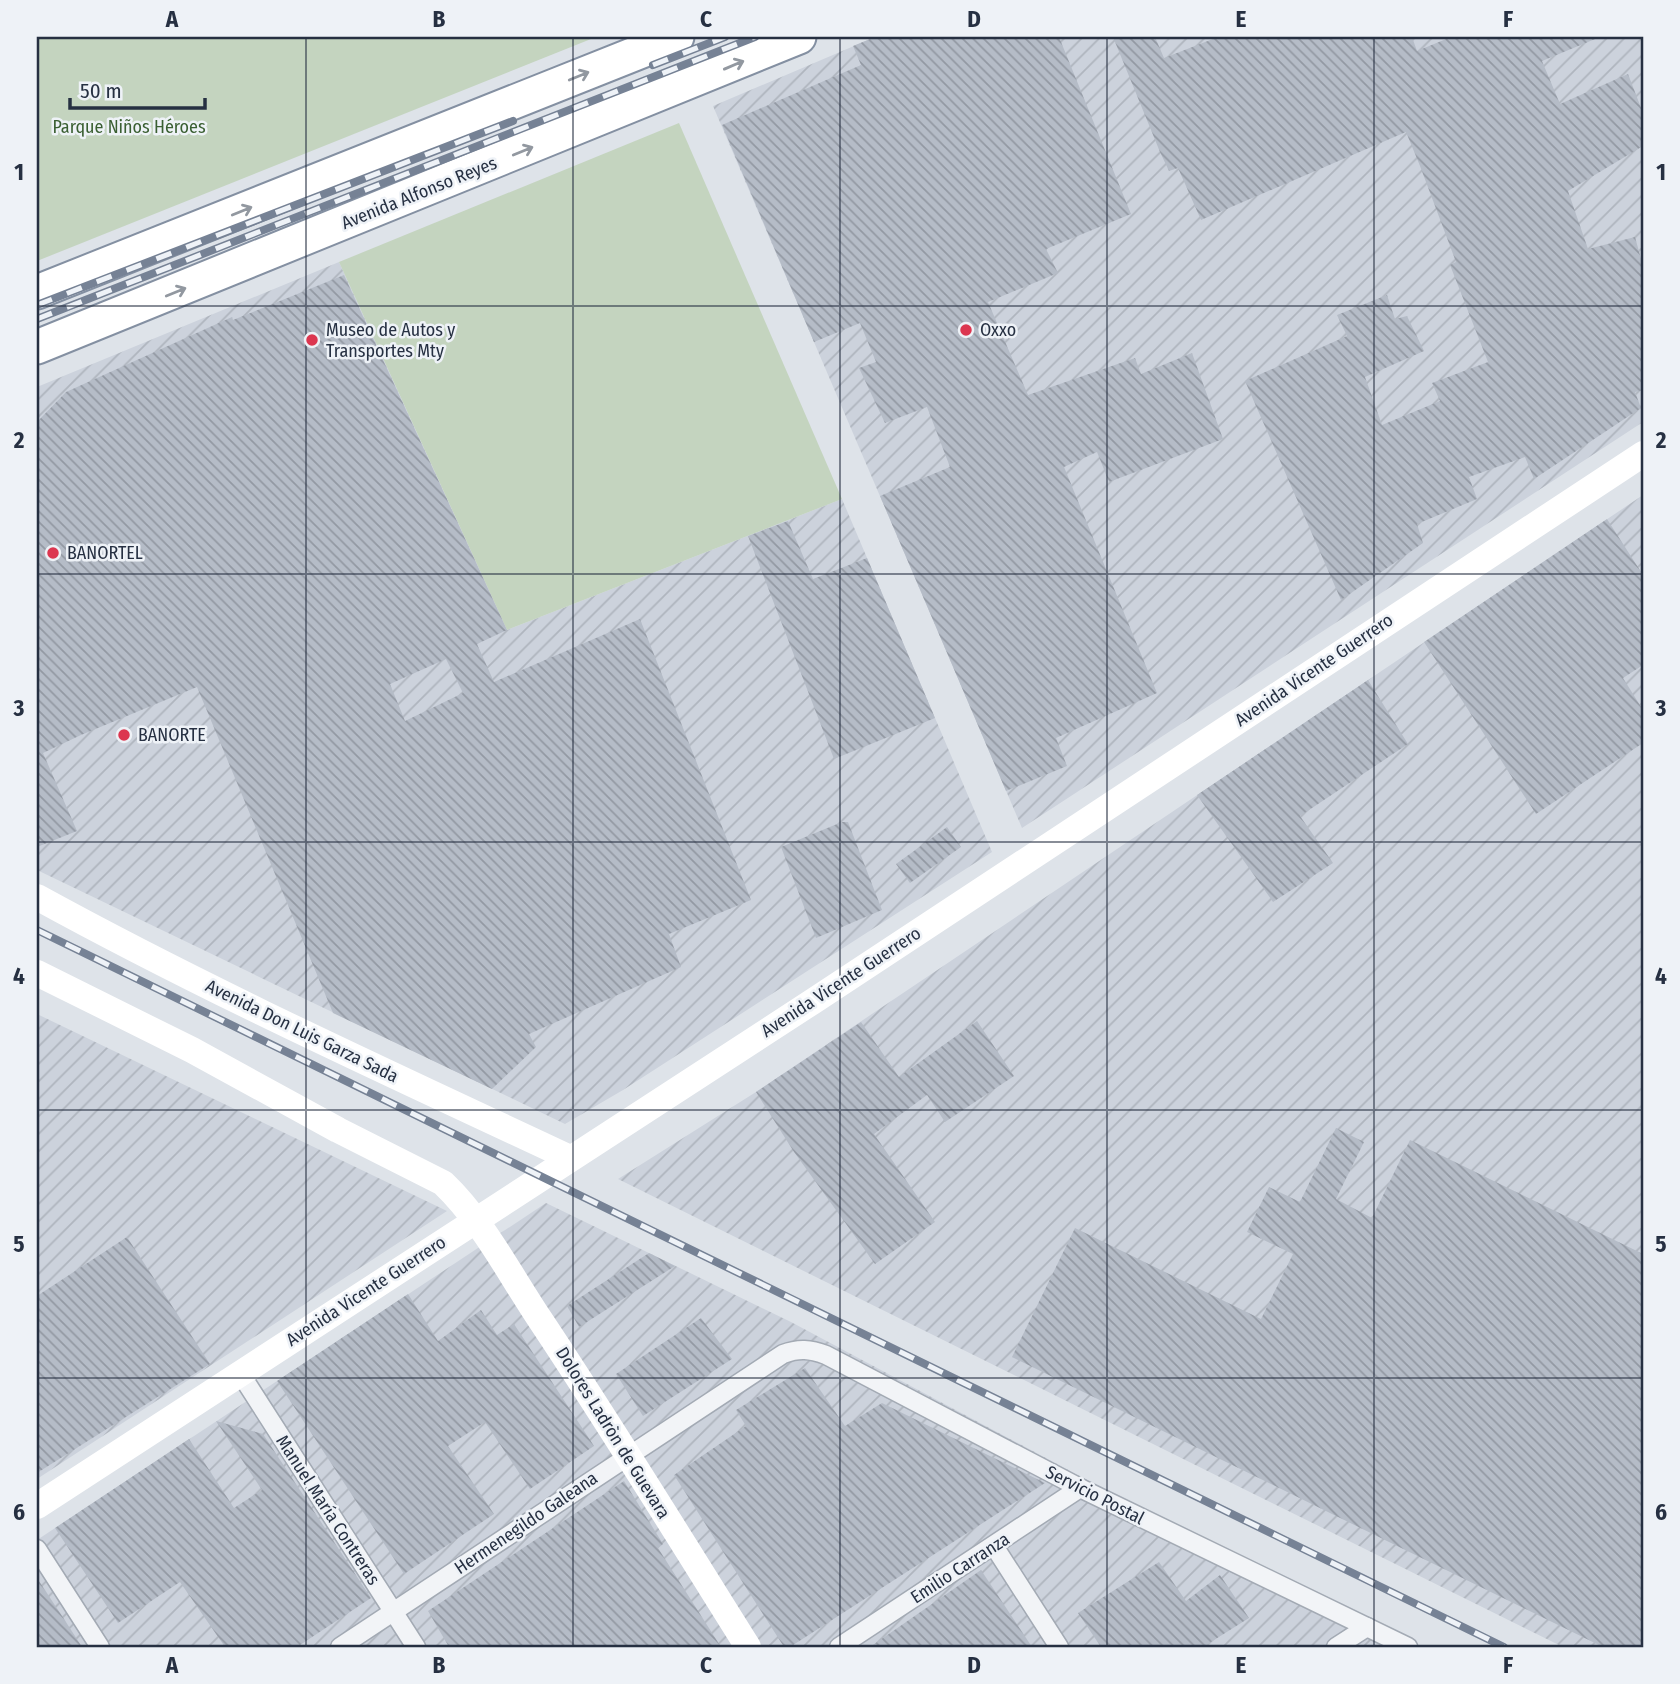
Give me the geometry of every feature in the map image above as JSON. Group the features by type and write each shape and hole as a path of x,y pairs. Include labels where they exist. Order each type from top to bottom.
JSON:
{"highway":[{"path":"37,292 677,37"},
{"name":"Avenida Alfonso Reyes","path":"37,347 799,37"},
{"path":"37,274 134,236 179,236"},
{"path":"37,366 87,343 102,333 113,317"}],"main road":[{"name":"Avenida Vicente Guerrero","path":"37,1506 812,1003 1643,454"},
{"name":"Avenida Don Luis Garza Sada","path":"37,897 338,1049 570,1158"},
{"path":"37,973 192,1050 338,1130 443,1183 474,1220"},
{"name":"Dolores Ladròn de Guevara","path":"474,1220 572,1367 748,1647"}],"street":[{"name":"Servicio Postal","path":"783,1354 796,1349 814,1350 826,1355 1080,1489 1408,1647"},
{"name":"Hermenegildo Galeana","path":"340,1647 626,1455 783,1354"},
{"name":"Manuel María Contreras","path":"240,1373 416,1647"},
{"name":"Emilio Carranza","path":"839,1647 1080,1489"},
{"path":"995,1546 1059,1647"},
{"path":"37,1549 100,1647"},
{"path":"1336,1647 1367,1627"}],"shaded area":[{"path":"875,37 1643,37 1643,422 1022,828 713,106"},
{"path":"339,262 507,630 842,499 992,852 623,1090 565,1124 37,870 37,387"},
{"path":"1643,495 1643,1647 1563,1647 618,1179 756,1092"},
{"path":"37,1014 447,1211 37,1479"},
{"path":"546,1203 791,1322 1400,1647 37,1647 37,1540"}],"green space":[{"name":"Parque Niños Héroes","path":"37,37 596,37 37,261"},
{"path":"679,123 842,499 507,630 339,262"}],"building":[{"path":"875,37 1059,37 1131,214 1046,249 1058,273 988,302 1028,395 1135,358 1141,374 1192,353 1223,439 1109,482 1097,452 1064,467 1157,693 1056,738 1067,766 1006,791 880,496 950,467 927,407 885,423 859,368 876,362 860,323 814,342 722,125 861,65 853,46"},
{"path":"1113,37 1155,37 1164,58 1218,37 1412,37 1417,51 1451,37 1600,37 1542,61 1560,104 1628,74 1643,113 1643,146 1568,191 1588,249 1635,237 1643,266 1643,390 1635,392 1641,408 1534,479 1525,457 1469,477 1477,499 1417,524 1423,543 1341,600 1245,381 1347,336 1337,315 1387,295 1395,319 1407,316 1424,351 1365,377 1382,425 1440,401 1432,383 1488,362 1450,265 1456,262 1420,166 1406,132 1201,220 1178,168 1169,171"},
{"path":"344,275 507,630 477,644 494,682 640,619 751,900 669,934 681,967 529,1034 536,1047 492,1089 333,1013 197,687 43,753 77,831 37,847 37,422 66,392 232,317 233,320","holes":["446,659 463,693 405,721 390,684"]},
{"path":"1607,519 1643,575 1643,665 1623,678 1643,710 1643,743 1536,814 1424,642"},
{"path":"788,521 813,579 867,558 935,718 834,759 748,536"},
{"path":"1368,680 1408,744 1300,816 1333,863 1273,902 1197,795"},
{"path":"848,822 882,910 816,938 781,847"},
{"path":"947,827 961,847 910,883 896,864"},
{"path":"977,1021 1014,1076 945,1122 927,1095 874,1134 935,1222 875,1264 794,1152 756,1092 861,1022 899,1077"},
{"path":"1336,1128 1364,1142 1336,1199 1372,1218 1410,1140 1643,1254 1643,1647 1603,1647 1012,1357 1075,1228 1261,1319 1293,1254 1247,1232 1269,1187 1300,1202"},
{"path":"127,1237 210,1364 37,1473 37,1296"},
{"path":"649,1253 675,1266 579,1327 567,1306"},
{"path":"408,1294 438,1341 481,1310 497,1335 514,1324 594,1446 530,1489 485,1422 448,1446 494,1514 404,1574 277,1381"},
{"path":"701,1318 732,1359 643,1416 616,1374"},
{"path":"805,1368 845,1426 882,1403 1045,1483 790,1647 784,1647 674,1475 746,1426 736,1410"},
{"path":"216,1421 263,1434 371,1598 297,1647 225,1647 180,1582 118,1623 55,1528 189,1439 234,1508 262,1490"},
{"path":"624,1481 663,1544 658,1548 721,1647 449,1647 428,1611"},
{"path":"1159,1562 1186,1601 1220,1575 1249,1618 1203,1647 1101,1647 1078,1613"},
{"path":"981,1570 1032,1647 870,1647"},
{"path":"37,1578 64,1619 82,1647 37,1647"}],"railway":[{"path":"653,65 725,37"},
{"path":"37,319 755,37"},
{"path":"37,305 513,121"},
{"path":"37,930 1504,1647"}],"place":[{"name":"Oxxo","path":"966,330"},
{"name":"Museo de Autos y Transportes Mty","path":"312,340"},
{"name":"BANORTEL","path":"53,553"},
{"name":"BANORTE","path":"124,735"}]}
